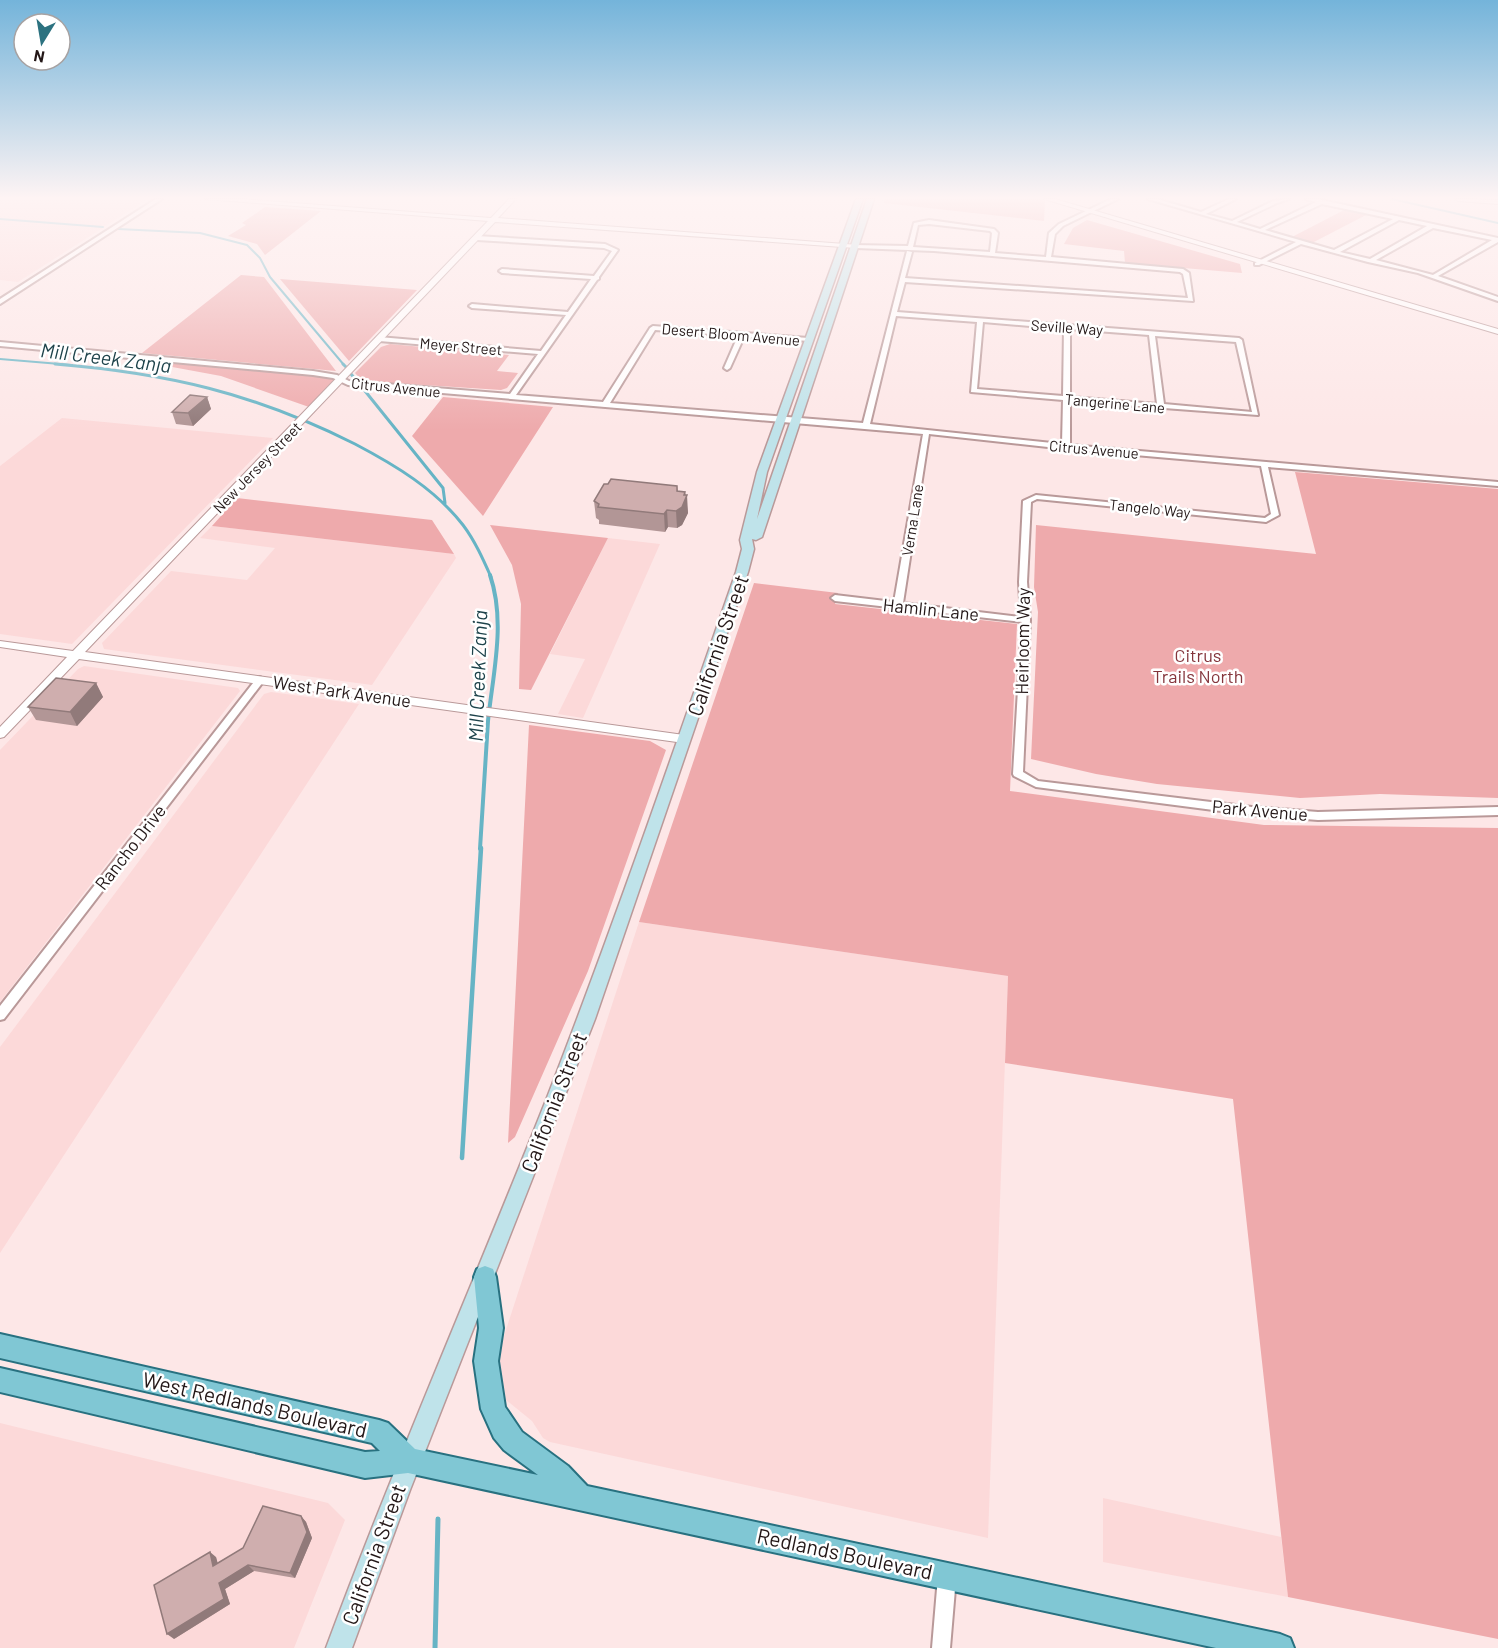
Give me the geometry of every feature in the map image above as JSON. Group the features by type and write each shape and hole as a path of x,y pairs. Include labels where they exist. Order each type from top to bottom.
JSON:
{"main road":[{"name":"California Street","path":"748,549 746,540 762,472 832,276"},
{"name":"California Street","path":"339,1648 408,1460 485,1276 586,1018 748,549 754,541 845,276"},
{"path":"485,1276 491,1328 486,1361 493,1409 503,1429 513,1442 559,1475 578,1495"},
{"name":"West Redlands Boulevard","path":"0,1346 379,1432 408,1460"},
{"name":"West Redlands Boulevard","path":"0,1380 365,1465 408,1460"},
{"name":"Redlands Boulevard","path":"408,1460 1280,1648"}],"street":[{"path":"0,302 41,276"},
{"name":"New Jersey Street","path":"0,734 440,276"},
{"path":"569,276 597,278"},
{"path":"866,426 905,276"},
{"path":"904,280 1191,300 1187,276"},
{"path":"1302,276 1498,334"},
{"path":"1435,276 1497,297"},
{"path":"512,396 597,278"},
{"path":"472,306 571,314"},
{"name":"Seville Way","path":"895,314 1239,340 1257,414"},
{"name":"Tangerine Lane","path":"980,321 973,391 1257,414"},
{"path":"1066,327 1066,447"},
{"name":"Desert Bloom Avenue","path":"604,405 653,328 808,340"},
{"path":"1152,334 1161,406"},
{"path":"727,368 742,335"},
{"name":"Meyer Street","path":"379,339 543,353"},
{"name":"Citrus Avenue","path":"0,344 313,373 341,379 348,383 780,421 866,426 895,431 1066,447 1498,484"},
{"name":"Citrus Avenue","path":"794,422 809,426 879,433 895,431"},
{"name":"Verna Lane","path":"897,605 926,434"},
{"name":"Tangelo Way","path":"1029,499 1036,497 1271,518 1275,515 1264,464"},
{"name":"Heirloom Way","path":"1025,780 1018,774 1017,763 1026,620 1023,582 1029,499"},
{"name":"Hamlin Lane","path":"835,598 1026,620"},
{"name":"West Park Avenue","path":"0,644 684,739"},
{"name":"Rancho Drive","path":"0,1015 260,680"},
{"name":"Park Avenue","path":"1025,780 1036,784 1274,813 1318,816 1498,811"},
{"path":"941,1648 947,1576"}],"shaded area":[{"path":"0,276 28,276 18,282 0,280"},
{"path":"62,418 273,438 72,644 0,634 0,466"},
{"path":"212,526 454,554 456,558 372,685 104,649 102,643 171,571 247,580 275,548 200,538"},
{"path":"608,538 660,544 583,718 558,714 585,659 550,654"},
{"path":"84,666 238,688 240,691 0,1002 0,750 78,669"},
{"path":"271,692 359,704 0,1253 0,1047 264,694"},
{"path":"639,922 1008,976 988,1538 550,1442 543,1438 532,1421 506,1400 500,1361 502,1342"},
{"path":"0,1423 328,1503 345,1520 294,1648 0,1648"},
{"path":"1103,1498 1281,1537 1288,1597 1103,1562"}],"green space":[{"path":"240,276 264,277 336,371 142,353"},
{"path":"280,279 417,290 349,361"},
{"path":"390,344 509,355 497,371 518,373 507,388 501,390 362,381 355,373 381,347"},
{"path":"151,360 328,377 334,380 309,407 221,376 156,364"},
{"path":"443,397 553,407 483,516 412,436"},
{"name":"Citrus Trails North","path":"1295,472 1498,489 1498,798 1380,794 1300,798 1157,784 1096,774 1031,759 1038,612 1034,587 1036,525 1316,554"},
{"path":"237,498 432,520 454,554 212,526"},
{"path":"490,525 608,538 531,690 519,689 521,604 512,565"},
{"path":"754,583 838,593 835,604 1017,624 1010,791 1264,825 1498,828 1498,1639 1288,1597 1233,1099 1005,1063 1008,976 639,922"},
{"path":"529,725 650,741 666,750 588,971 515,1137 508,1143"}],"building":[{"path":"190,395 207,397 188,413 172,412"},
{"path":"611,479 677,486 677,491 685,492 684,495 687,495 682,507 676,511 667,510 664,514 598,507 599,504 594,501 604,484 608,484"},
{"path":"56,678 96,683 70,712 28,707"},
{"path":"263,1506 301,1516 307,1532 290,1573 248,1565 219,1583 224,1599 167,1634 154,1585 210,1552 213,1566 243,1548"}],"waterway":[{"path":"269,276 344,365"},
{"name":"Mill Creek Zanja","path":"0,359 72,365"},
{"name":"Mill Creek Zanja","path":"55,364 134,373 209,388 281,411 355,444 399,469 440,500 467,531 479,550 491,577"},
{"path":"351,374 356,380"},
{"path":"361,386 443,488 445,503"},
{"name":"Mill Creek Zanja","path":"480,849 488,721 498,629 495,593 490,575"},
{"name":"Mill Creek Zanja","path":"462,1158 481,848"},
{"name":"Mill Creek Zanja","path":"435,1648 438,1519"}]}
